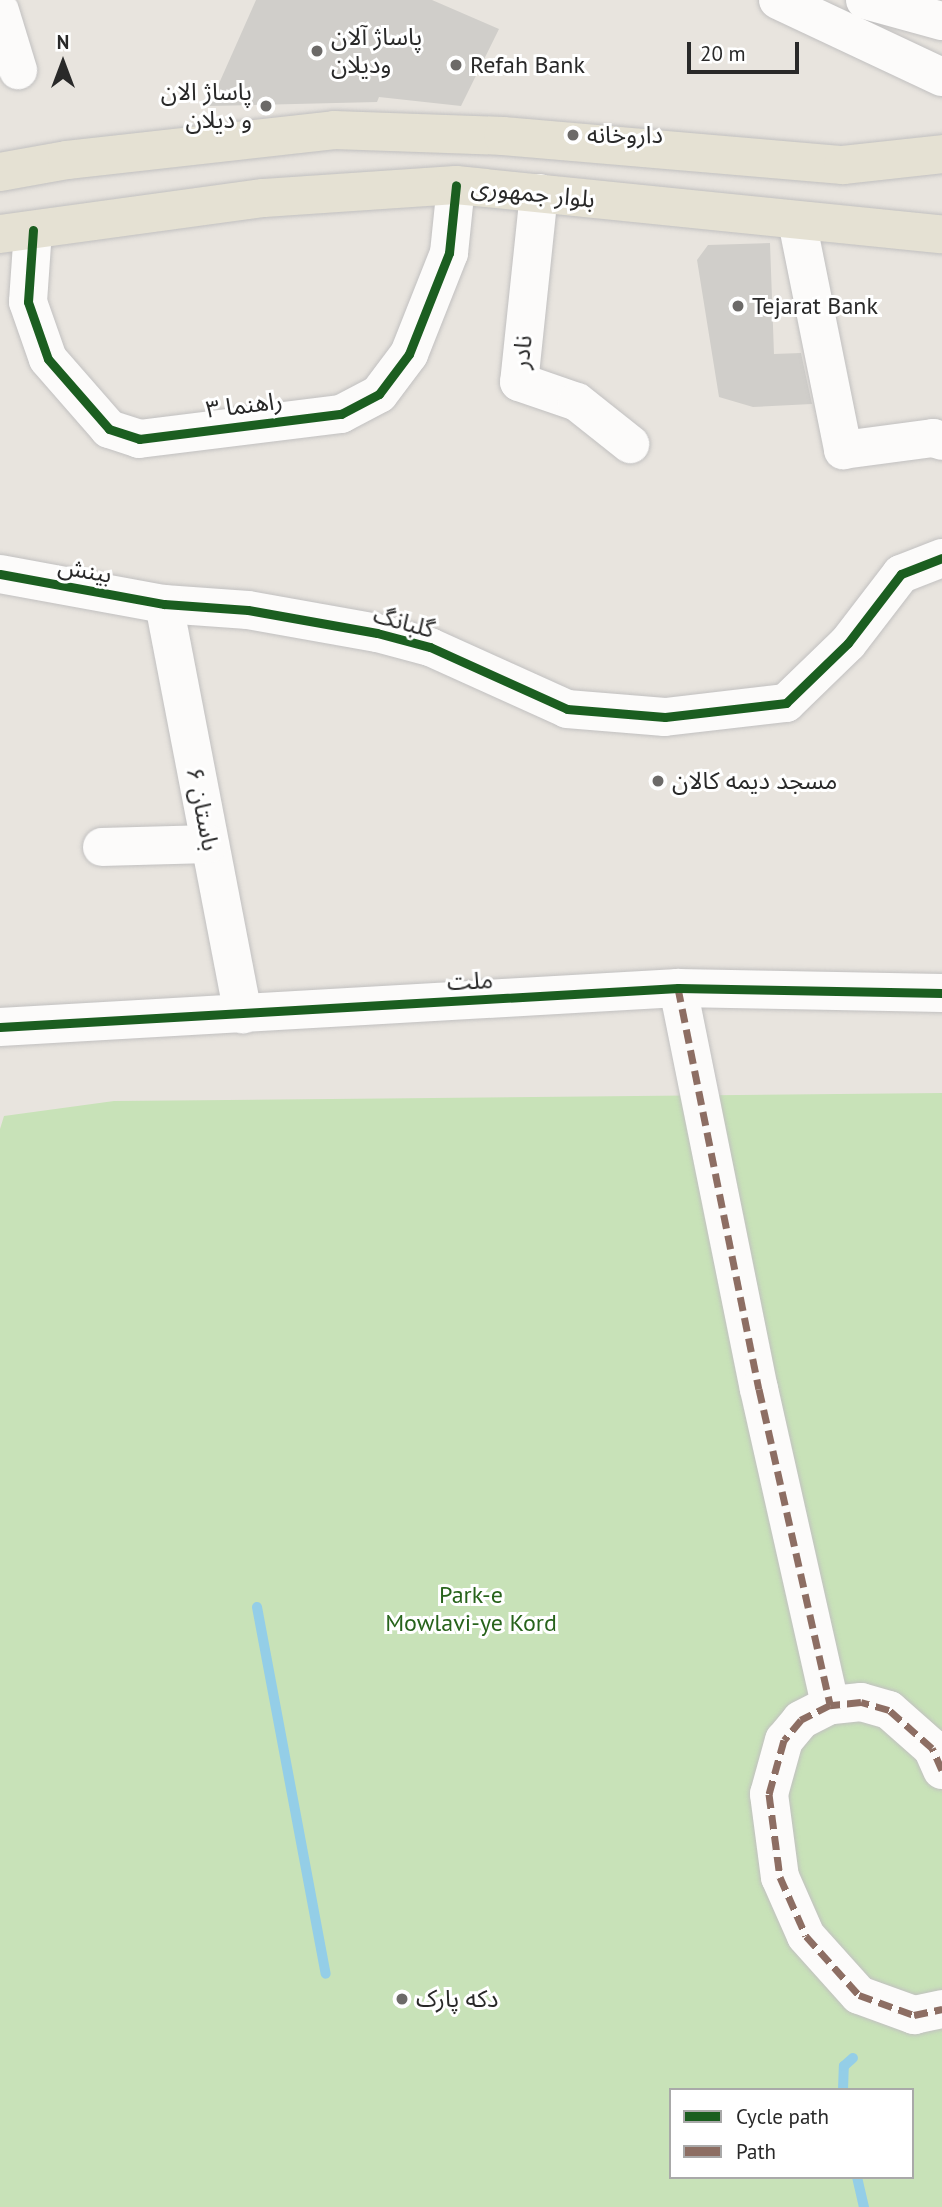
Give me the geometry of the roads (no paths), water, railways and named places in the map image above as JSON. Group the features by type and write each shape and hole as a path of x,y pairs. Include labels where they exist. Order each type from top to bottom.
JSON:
{"main road":[{"path":"0,172 67,160 334,130 503,136 843,165 942,154"},
{"name":"بلوار جمهوری","path":"16,232 264,198 456,185 942,234"}],"street":[{"path":"778,0 930,73"},
{"path":"865,0 942,21"},
{"path":"0,11 18,70"},
{"name":"راهنما ۳","path":"16,232 28,302 48,359 109,429 139,439 341,414 379,394 409,354 449,253 456,185"},
{"name":"نادر","path":"539,193 519,382 577,402 630,444"},
{"path":"797,221 843,450 933,438 942,441"},
{"name":"گلبانگ","path":"164,604 248,610 377,633 429,647 567,709 665,717 786,703 848,643 901,574 942,558"},
{"name":"بینش","path":"0,574 164,604"},
{"name":"باستان ۶","path":"164,604 243,1014"},
{"path":"102,847 209,844"},
{"path":"678,988 759,1389 830,1706"},
{"name":"ملت","path":"0,1027 678,988 942,993"},
{"path":"0,995 0,1027"},
{"path":"941,2012 914,2015 859,1996 806,1936 780,1877 770,1824 769,1794 784,1740 801,1720 830,1706 860,1702 889,1710 932,1748 942,1770"}],"waterway":[{"path":"257,1607 326,1974"},
{"path":"843,2088 844,2066 853,2058"},
{"path":"857,2179 864,2207"}],"place":[{"name":"پاساژ آلان ودیلان","path":"317,51"},
{"name":"Refah Bank","path":"456,65"},
{"name":"پاساژ الان و دیلان","path":"266,106"},
{"name":"داروخانه","path":"573,135"},
{"name":"Tejarat Bank","path":"738,306"},
{"name":"مسجد دیمه کالان","path":"658,781"},
{"name":"دکه پارک","path":"402,1999"}],"park label":[{"name":"Park-e Mowlavi-ye Kord","path":"471,1609"}]}
